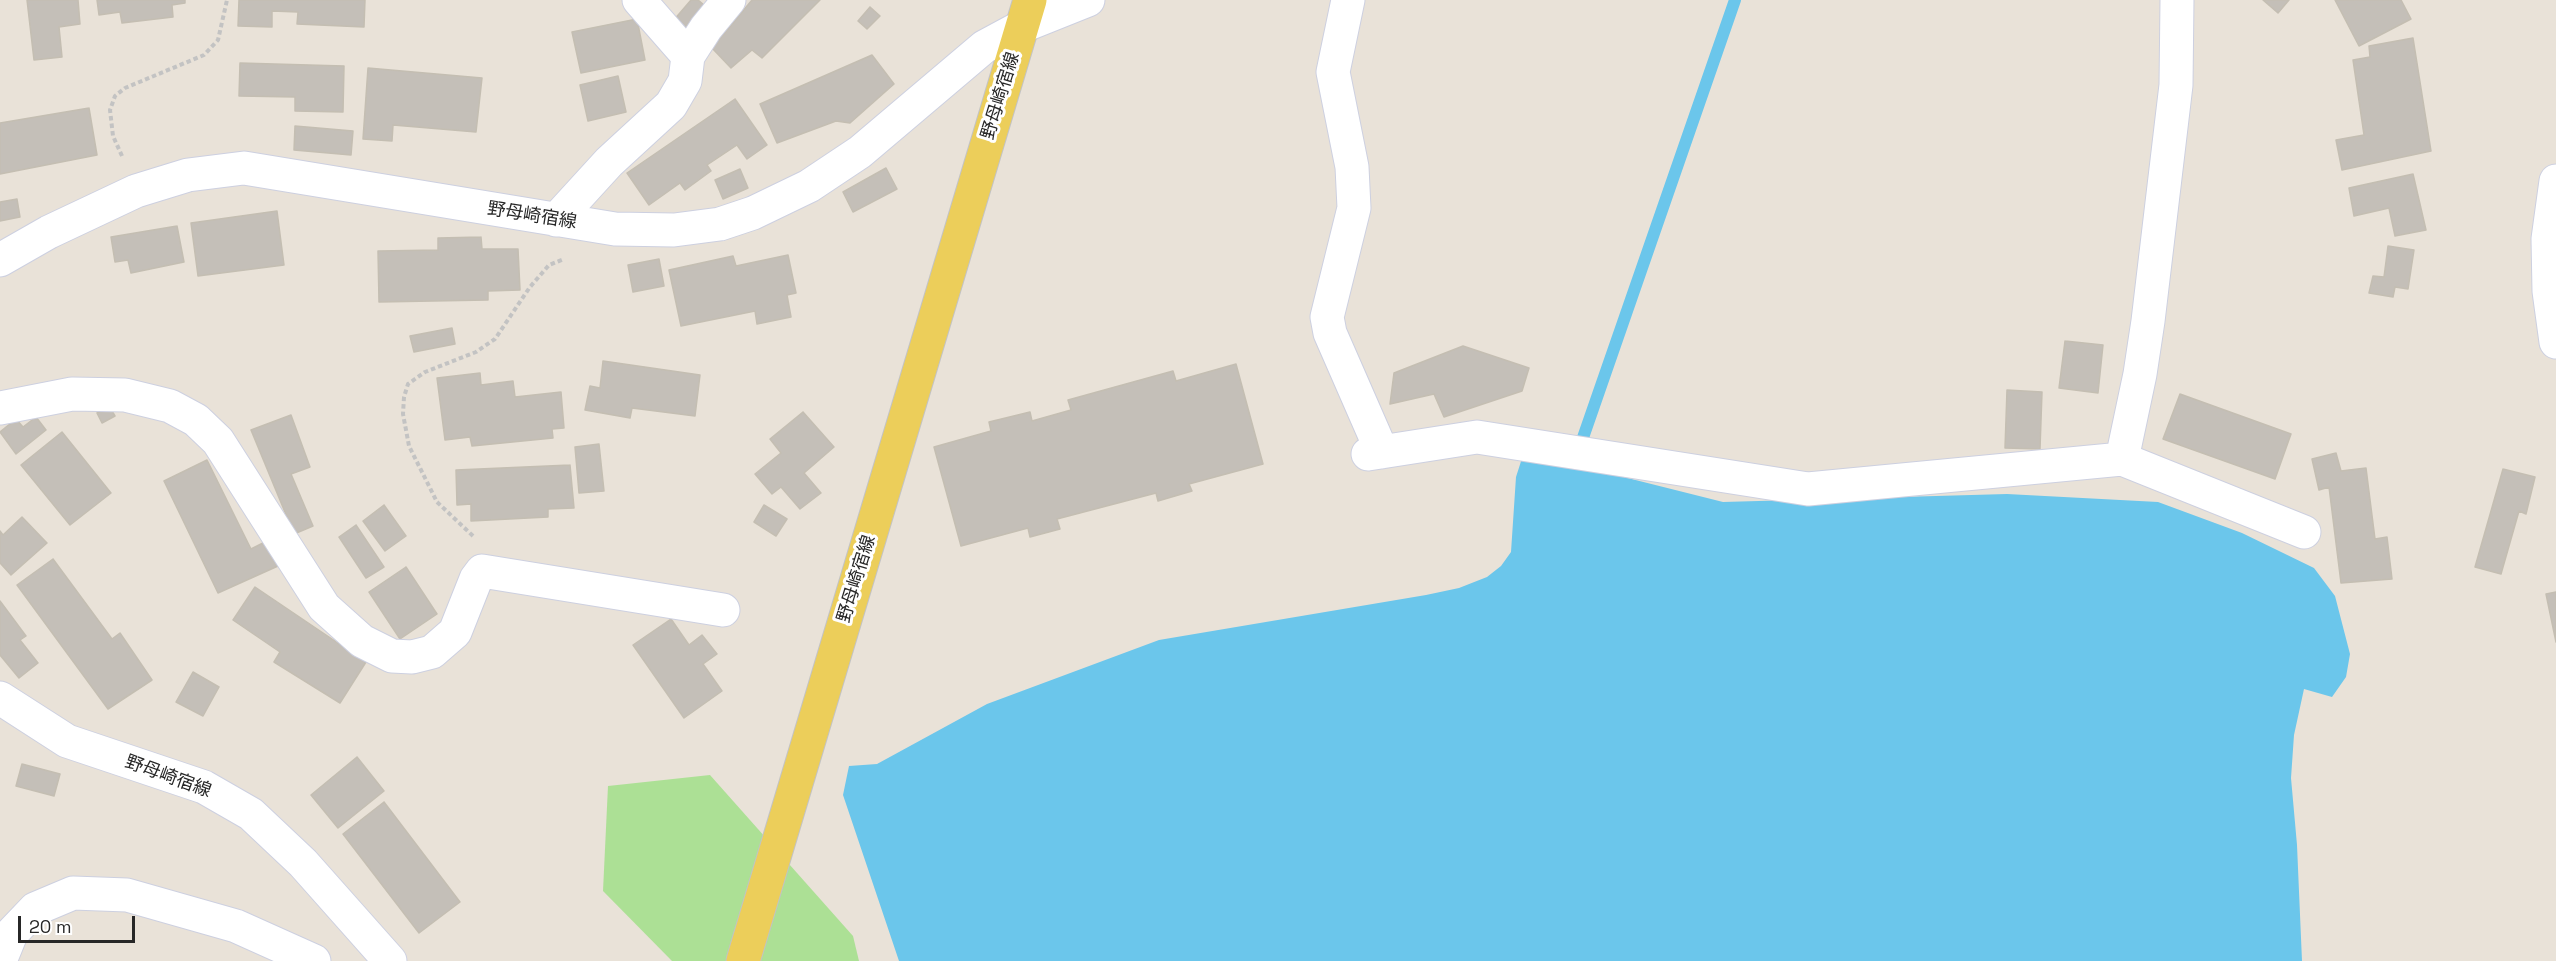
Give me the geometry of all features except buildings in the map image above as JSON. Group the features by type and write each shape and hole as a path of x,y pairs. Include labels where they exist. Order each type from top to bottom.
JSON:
{"main road":[{"name":"野母崎宿線","path":"743,961 1027,13"}],"street":[{"path":"639,0 688,56"},
{"path":"556,220 609,162 671,105 685,81 688,56 706,28 729,0"},
{"name":"野母崎宿線","path":"0,260 49,232 136,191 188,175 244,168 615,229 674,230 720,225 753,213 809,186 860,152 1027,13 1088,0"},
{"path":"1348,0 1333,72 1352,166 1354,208 1328,317 1330,333 1375,453 1477,437 1808,489 2122,459 2304,532"},
{"path":"2122,459 2140,374 2148,321 2176,85 2177,0"},
{"path":"2555,194 2548,239 2549,291 2556,342"},
{"path":"0,408 72,394 125,395 170,406 196,420 218,441 324,607 362,641 392,656 412,657 432,652 455,632 476,579 482,571 723,610"},
{"name":"野母崎宿線","path":"0,698 67,741 204,787 251,814 303,863 390,961"},
{"path":"0,961 11,934 35,909 73,893 127,895 236,926 314,961"}],"path":[{"path":"125,159 119,154 113,136 110,110 115,96 125,88 204,55 218,40 227,0"},
{"path":"482,571 481,545 460,521 437,502 409,446 403,414 404,397 408,384 425,372 476,352 495,339 530,287 549,265 566,259"}],"green space":[{"path":"710,775 853,936 859,961 672,961 603,891 608,786"}],"water":[{"path":"1524,452 1723,502 2007,494 2158,502 2242,533 2314,568 2335,596 2350,654 2346,677 2332,697 2304,689 2294,735 2291,778 2297,845 2302,961 899,961 843,795 849,766 877,764 987,704 1159,640 1426,595 1459,588 1487,577 1501,566 1511,552 1516,477"}],"waterway":[{"path":"1578,452 1735,0"}]}
